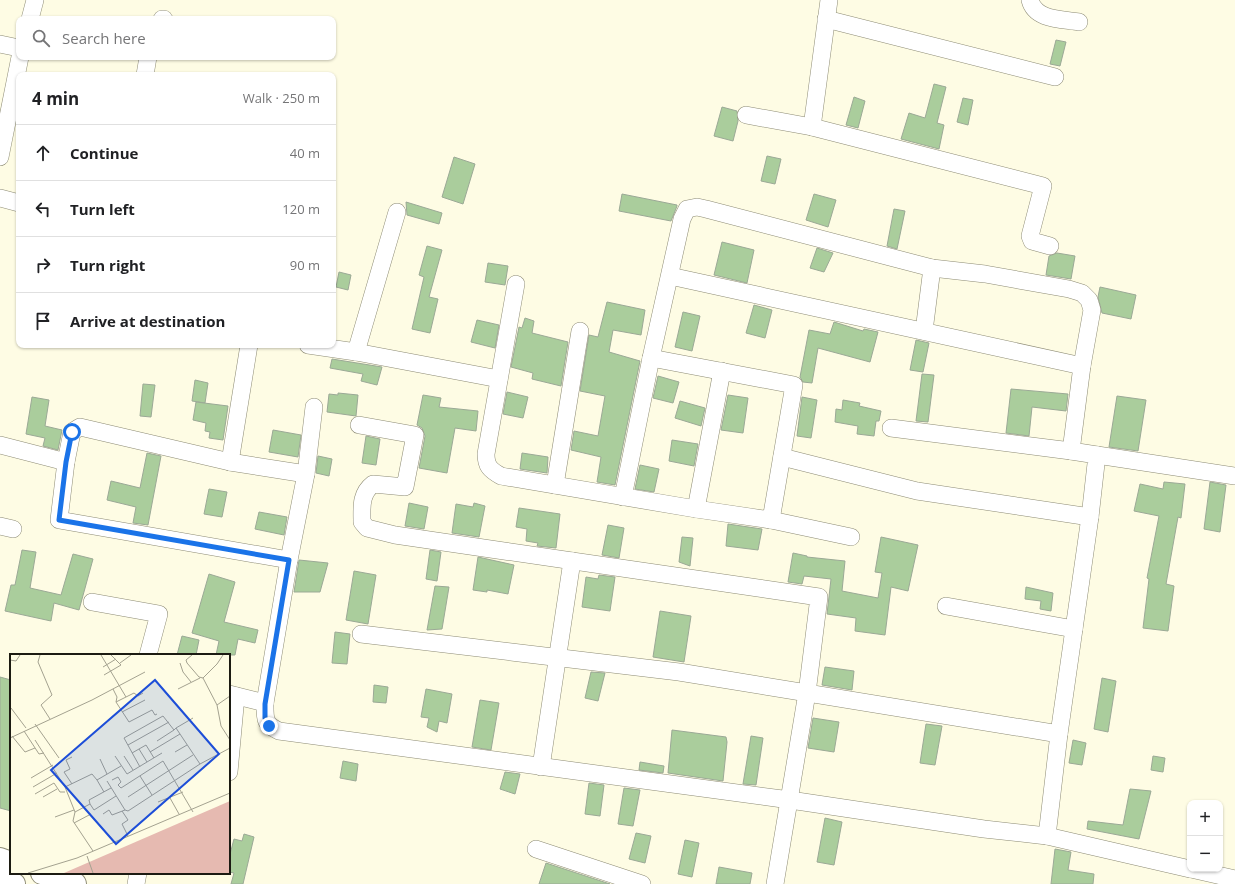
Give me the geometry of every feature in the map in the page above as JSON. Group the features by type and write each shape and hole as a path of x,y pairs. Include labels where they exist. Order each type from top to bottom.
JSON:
{"highway":[{"path":"0,859 10,863"},
{"path":"45,874 75,884"},
{"path":"0,879 14,884"}],"street":[{"path":"31,16 35,0"},
{"path":"812,127 829,0"},
{"path":"1030,0 1031,6 1040,15 1079,22"},
{"path":"826,20 1055,77"},
{"path":"0,44 16,47"},
{"path":"17,72 19,60"},
{"path":"146,72 148,60"},
{"path":"0,157 16,77"},
{"path":"746,115 812,127 1043,186 1030,236 1032,241 1050,246"},
{"path":"0,198 16,202"},
{"path":"623,497 651,358 682,219 687,209 697,207 932,268 986,274 1070,289 1082,293 1089,300 1092,310 1082,366 1071,451"},
{"path":"356,352 397,212"},
{"path":"924,331 932,268"},
{"path":"670,276 1082,366"},
{"path":"516,284 486,454 486,463 491,471 500,476 771,520 851,538"},
{"path":"555,484 580,331"},
{"path":"230,462 249,348"},
{"path":"329,348 499,379"},
{"path":"651,358 794,385 771,520"},
{"path":"696,509 722,371"},
{"path":"314,407 306,474 289,560 265,704 265,718 269,726 279,731 790,800 984,829 1047,836 1187,868"},
{"path":"359,425 415,435 405,487 373,484 367,489 362,498 362,522 368,528 395,535 819,597 807,693 775,884"},
{"path":"289,560 59,520 66,462 72,432 80,427 230,462 306,474"},
{"path":"891,428 1071,451 1235,476"},
{"path":"0,445 66,462"},
{"path":"1047,836 1059,734 1090,517 1097,455"},
{"path":"782,457 917,491 1090,517"},
{"path":"541,767 556,657 572,561"},
{"path":"92,602 159,614 148,654"},
{"path":"946,606 1074,629"},
{"path":"361,634 679,672 1059,734"},
{"path":"230,746 232,695 265,704"},
{"path":"536,849 642,884"},
{"path":"1204,872 1235,879"},
{"path":"136,884 138,874"}],"building":[{"path":"1056,40 1066,42 1060,66 1050,64"},
{"path":"934,84 946,87 937,123 944,125 939,149 901,139 909,113 925,118"},
{"path":"854,97 865,101 858,128 846,125"},
{"path":"963,98 973,100 968,125 957,122"},
{"path":"722,107 737,111 738,121 733,141 714,136"},
{"path":"767,156 781,159 775,184 761,181"},
{"path":"454,157 475,164 463,204 442,197"},
{"path":"622,194 677,206 671,221 619,211"},
{"path":"814,194 836,200 828,227 806,220"},
{"path":"406,202 442,213 439,224 407,215"},
{"path":"894,209 905,211 897,249 887,246"},
{"path":"722,242 754,250 747,283 714,275"},
{"path":"427,246 442,250 429,297 438,299 430,333 412,329 424,277 419,275"},
{"path":"817,248 833,253 824,272 810,268"},
{"path":"1057,253 1075,256 1071,279 1046,275 1049,256"},
{"path":"488,263 508,266 505,285 485,282"},
{"path":"339,272 351,275 348,290 336,287"},
{"path":"1100,287 1136,295 1131,319 1102,313 1098,297"},
{"path":"607,302 645,310 641,335 613,330 609,352 640,361 615,485 597,482 601,457 571,450 574,431 598,436 605,396 580,391 589,335 598,337"},
{"path":"754,305 772,310 765,338 746,333"},
{"path":"683,312 700,316 692,351 675,347"},
{"path":"525,318 534,321 532,333 568,342 561,386 532,379 533,373 511,367 519,327 522,328"},
{"path":"477,320 499,325 495,348 471,342"},
{"path":"834,322 863,331 864,329 878,332 870,362 818,348 812,383 803,382 800,377 809,330 830,334"},
{"path":"916,340 929,343 923,372 910,370"},
{"path":"332,359 382,367 377,385 361,381 363,374 330,368"},
{"path":"922,374 934,375 928,422 916,421"},
{"path":"658,376 679,382 673,403 653,398"},
{"path":"195,380 208,383 205,403 192,401"},
{"path":"143,384 155,385 151,417 140,416"},
{"path":"1011,389 1068,394 1066,411 1032,407 1029,436 1006,433"},
{"path":"507,392 528,397 523,418 503,414"},
{"path":"338,393 358,395 356,416 327,412 329,394 338,395"},
{"path":"423,395 441,398 439,407 478,411 476,431 455,428 447,473 419,468 425,436 422,428 417,425"},
{"path":"728,395 748,398 743,433 721,430"},
{"path":"1117,396 1146,400 1138,451 1109,447"},
{"path":"32,397 49,400 45,426 62,430 58,450 43,446 45,438 26,434"},
{"path":"802,397 817,400 811,438 797,436"},
{"path":"843,400 860,403 859,406 881,411 879,421 876,421 874,436 857,434 858,426 835,422 836,409 842,410"},
{"path":"680,401 705,408 701,426 675,418"},
{"path":"196,402 228,406 223,440 209,438 210,432 205,431 206,423 193,420"},
{"path":"273,430 301,435 298,457 269,452"},
{"path":"366,436 380,439 376,465 362,463"},
{"path":"672,440 698,444 694,466 669,461"},
{"path":"147,453 161,456 148,525 133,523 136,507 107,500 111,481 140,488"},
{"path":"522,453 548,457 547,473 520,469"},
{"path":"318,456 332,459 329,476 316,473"},
{"path":"640,465 659,469 654,492 635,489"},
{"path":"1164,482 1185,484 1181,518 1178,517 1166,584 1174,586 1168,631 1143,628 1149,579 1147,578 1159,516 1134,511 1140,484 1163,489"},
{"path":"1210,482 1226,485 1220,532 1204,529"},
{"path":"209,489 227,492 222,517 204,514"},
{"path":"409,503 428,507 424,529 405,526"},
{"path":"474,503 485,506 479,537 452,533 456,504 473,507"},
{"path":"519,508 560,514 556,548 537,546 538,543 526,541 527,529 516,527"},
{"path":"259,512 287,517 284,535 255,529"},
{"path":"728,524 762,529 758,550 726,546"},
{"path":"608,525 624,528 619,558 602,555"},
{"path":"682,537 693,538 690,566 679,562"},
{"path":"881,537 918,545 908,591 891,587 885,635 855,631 856,618 827,614 831,579 804,576 802,584 788,582 793,553 807,557 845,561 842,591 878,598 882,573 875,572"},
{"path":"22,550 36,552 30,588 61,595 73,554 93,559 79,610 54,603 51,621 5,611 11,585 15,585"},
{"path":"430,550 441,552 437,581 426,579"},
{"path":"478,557 514,565 508,594 487,590 487,592 473,590"},
{"path":"299,560 328,563 320,592 294,592"},
{"path":"354,571 376,575 368,624 346,620"},
{"path":"209,574 235,582 224,622 258,630 255,643 238,639 235,655 216,654 219,641 192,633"},
{"path":"599,575 615,577 610,611 582,607 586,577 598,579"},
{"path":"435,586 449,587 442,629 427,630"},
{"path":"1026,587 1053,593 1051,611 1040,609 1041,601 1025,599"},
{"path":"660,611 691,616 684,662 653,657"},
{"path":"335,632 350,634 347,664 332,663"},
{"path":"182,636 199,640 196,654 177,654"},
{"path":"825,667 854,671 852,690 822,685"},
{"path":"591,672 605,673 598,701 585,698"},
{"path":"0,677 10,680 10,811 0,808"},
{"path":"1102,678 1116,681 1108,732 1094,729"},
{"path":"374,685 388,687 386,703 373,702"},
{"path":"426,689 452,694 447,723 439,721 437,732 427,727 429,718 421,717"},
{"path":"480,700 499,703 491,750 472,747"},
{"path":"813,718 839,722 834,752 808,748"},
{"path":"926,724 942,726 935,765 920,763"},
{"path":"672,730 726,737 727,742 723,781 668,773"},
{"path":"751,736 763,738 756,785 743,784"},
{"path":"1073,740 1086,743 1082,765 1069,763"},
{"path":"1153,756 1165,758 1163,772 1151,770"},
{"path":"343,761 358,764 356,781 340,778"},
{"path":"640,762 664,766 663,773 639,770"},
{"path":"505,772 520,774 515,794 500,789"},
{"path":"589,783 604,785 600,816 585,814"},
{"path":"624,788 640,790 633,826 618,824"},
{"path":"1130,789 1151,791 1139,839 1087,829 1088,821 1123,825"},
{"path":"825,818 842,822 834,865 817,862"},
{"path":"636,833 651,836 645,863 629,859"},
{"path":"244,834 254,837 243,884 231,884 234,873 230,872 230,854 234,839 242,841"},
{"path":"685,840 699,843 692,877 678,874"},
{"path":"1055,849 1071,852 1068,870 1094,874 1093,884 1051,884"},
{"path":"546,863 610,884 539,884"},
{"path":"719,867 752,873 750,884 716,884"}],"route":[{"path":"72,432 66,462 59,520 289,560 265,704 265,718 269,726"}]}
